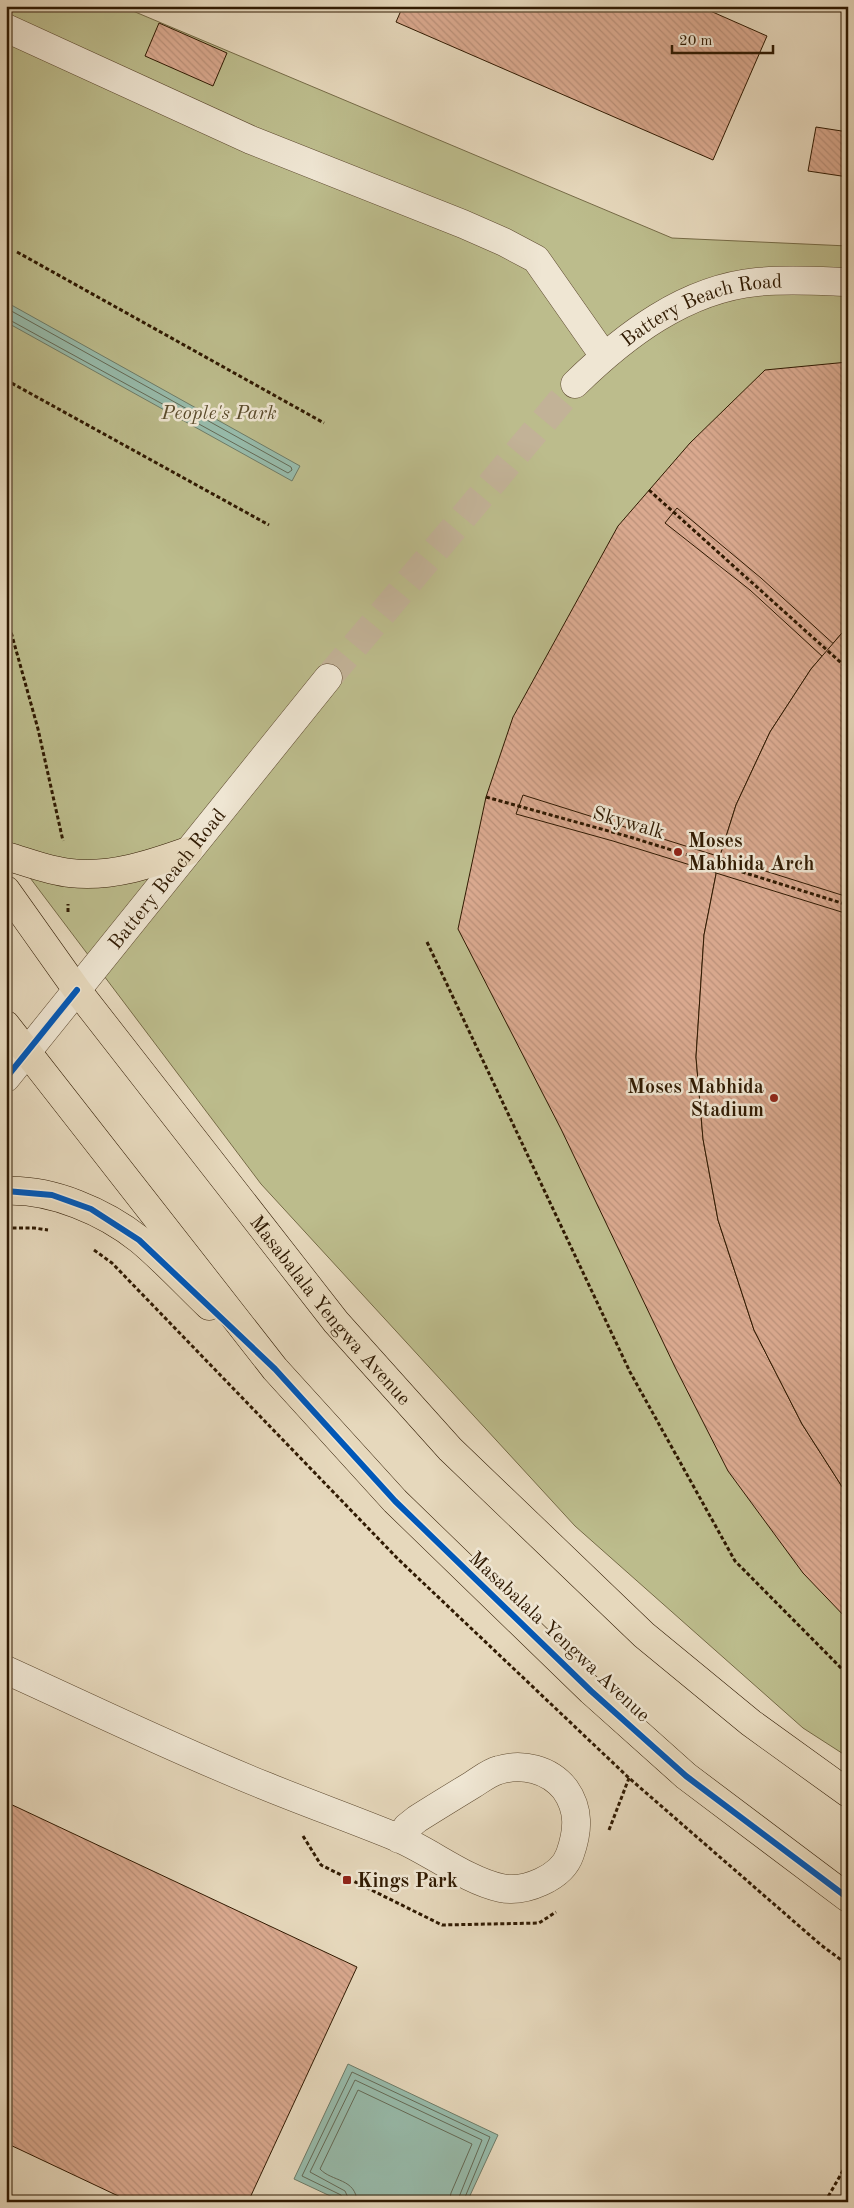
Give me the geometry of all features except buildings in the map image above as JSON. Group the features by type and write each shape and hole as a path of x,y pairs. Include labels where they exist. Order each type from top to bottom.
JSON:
{"main road":[{"path":"6,856 70,873 109,872 142,867 188,851"},
{"name":"Masabalala Yengwa Avenue","path":"6,890 78,990 336,1322 450,1449 644,1636 751,1723 848,1793"},
{"name":"Masabalala Yengwa Avenue","path":"6,1025 276,1369 396,1501 591,1691 686,1776 848,1898"},
{"path":"6,1191 52,1195 83,1207 139,1240 276,1369"}],"street":[{"path":"6,28 251,140 463,224 536,259 604,356"},
{"name":"Battery Beach Road","path":"575,384 604,356 658,316 711,291 756,282 848,282"},
{"name":"Battery Beach Road","path":"6,1078 328,678"},
{"path":"6,1670 262,1785 399,1839 484,1882 502,1888 522,1888 556,1872 569,1858 576,1838 578,1819 572,1798 558,1781 538,1770 518,1766 497,1770 417,1818 406,1827 399,1839"}],"path":[{"path":"17,252 324,423"},
{"path":"6,380 269,525"},
{"path":"649,490 848,669"},
{"path":"6,614 38,729 70,873"},
{"path":"427,942 630,1372 735,1561 848,1675"},
{"path":"825,2202 848,2162"}],"green space":[{"name":"People's Park","path":"6,6 121,6 672,238 848,246 848,1757 803,1728 575,1526 261,1184 6,846"}],"water":[{"path":"6,302 300,466 292,481 6,322"},
{"path":"348,2064 498,2135 467,2202 343,2202 294,2179"}],"tunnel":[{"path":"328,678 575,384"}],"cycle path":[{"path":"6,1078 77,990"},
{"path":"6,1191 52,1195 91,1209 139,1240 275,1369 395,1501 591,1691 686,1776 848,1898"}],"place":[{"name":"Moses Mabhida Arch","path":"678,852"},
{"name":"Moses Mabhida Stadium","path":"774,1098"},
{"name":"Kings Park","path":"347,1880"}]}
